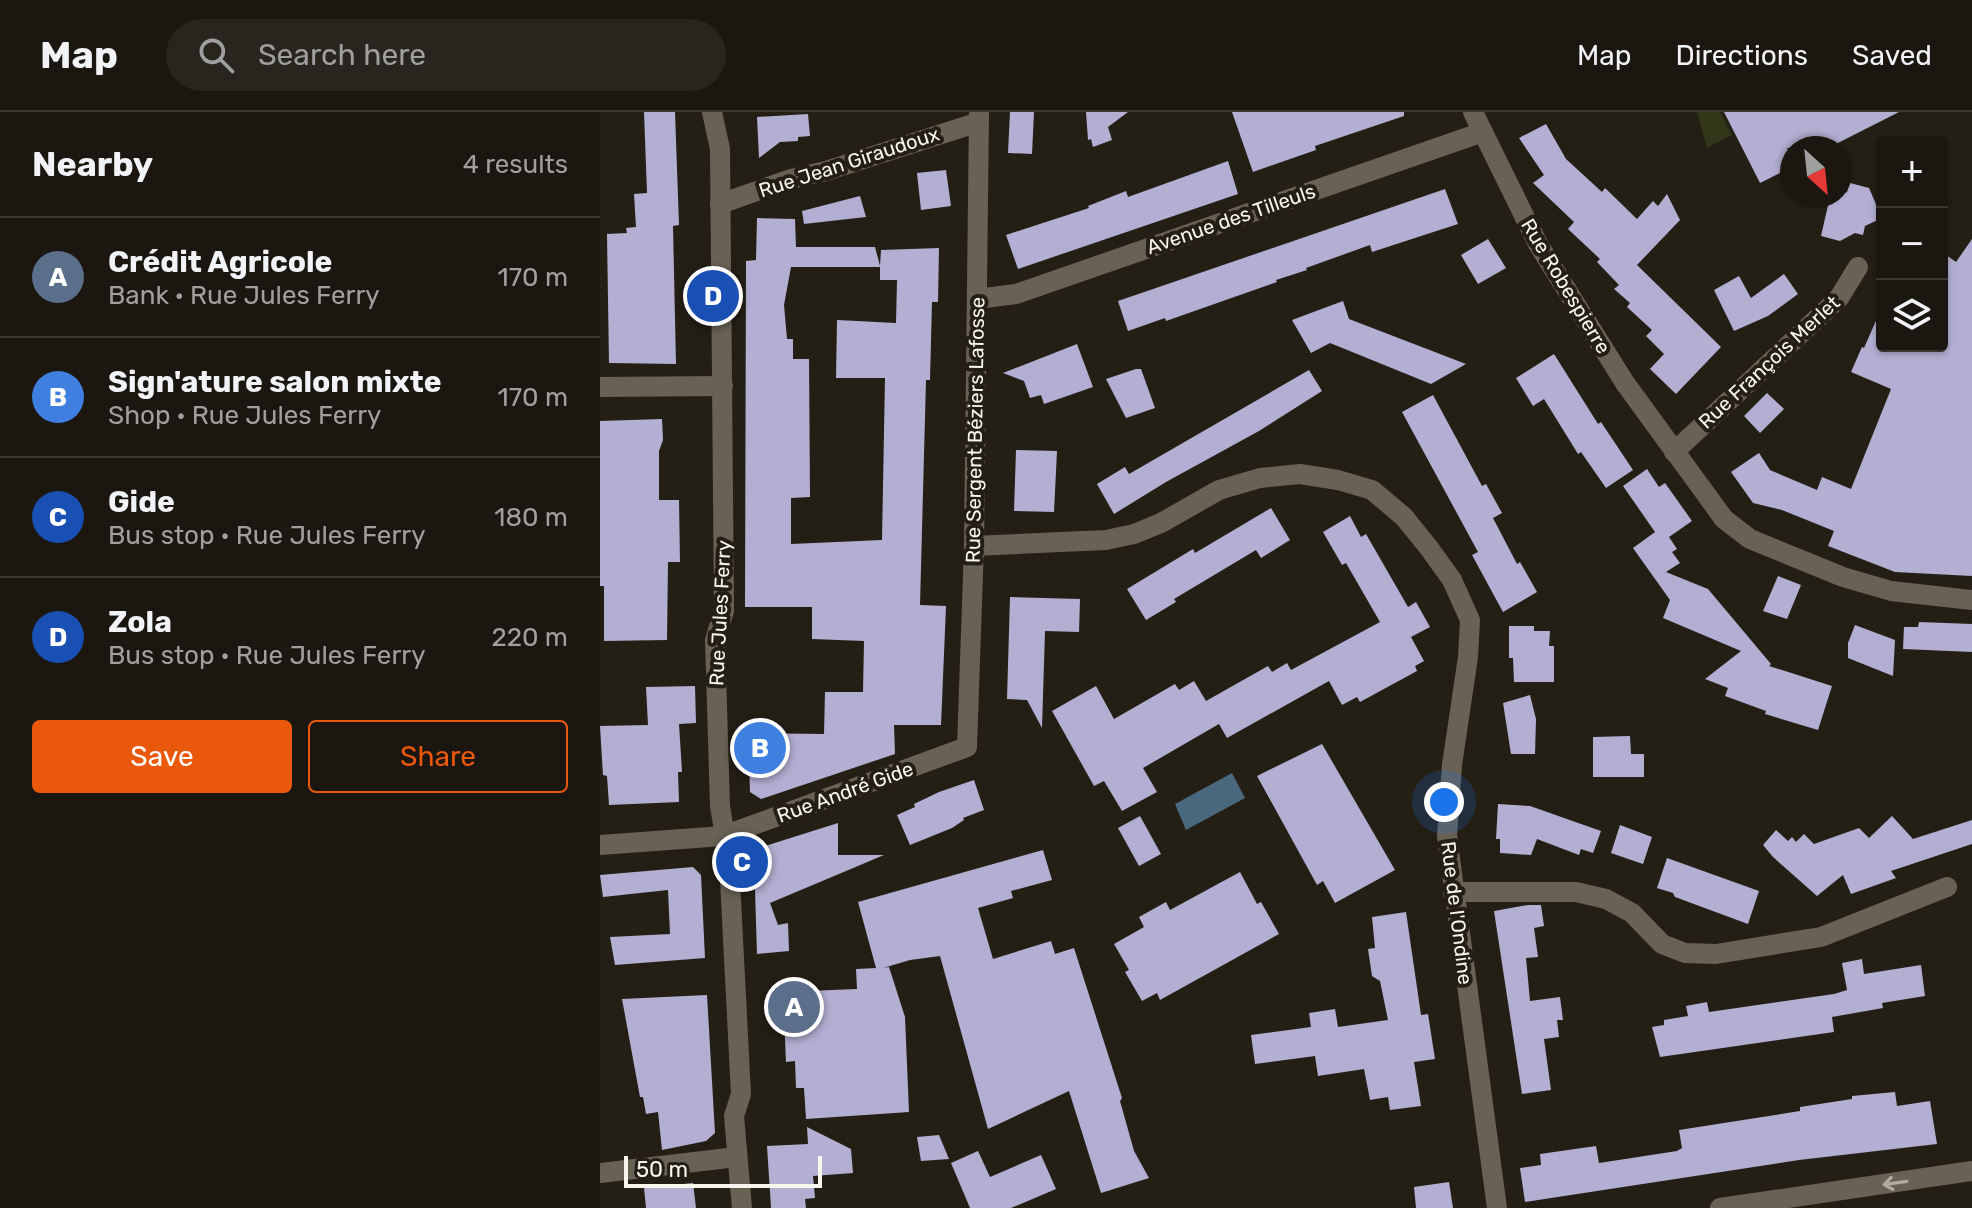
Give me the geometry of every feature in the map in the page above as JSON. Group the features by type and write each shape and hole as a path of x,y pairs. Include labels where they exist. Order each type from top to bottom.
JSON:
{"street":[{"name":"Rue Jules Ferry","path":"712,112 720,149 723,386 724,611 715,640 720,806 729,861 741,1094 734,1116 742,1208"},
{"name":"Rue Robespierre","path":"1473,112 1538,244 1625,383 1724,519 1750,539 1843,577 1891,591 1972,600"},
{"name":"Rue Jean Giraudoux","path":"720,204 791,179 826,171 979,117"},
{"name":"Rue Sergent Béziers Lafosse","path":"967,747 974,546 979,117"},
{"name":"Avenue des Tilleuls","path":"977,299 1016,294 1483,132"},
{"name":"Rue François Merlet","path":"1674,452 1839,298 1858,267"},
{"path":"600,387 723,386"},
{"name":"Rue de l'Ondine","path":"974,546 1106,540 1134,534 1161,523 1219,490 1260,478 1300,474 1372,490 1404,517 1429,548 1452,580 1470,620 1468,657 1452,765 1447,836 1497,1208"},
{"name":"Rue André Gide","path":"600,845 723,836 967,747"},
{"path":"1453,892 1576,892 1606,899 1632,913 1662,944 1685,953 1716,954 1821,937 1947,887"},
{"path":"600,1173 737,1157"},
{"path":"1720,1208 1972,1171"}],"green space":[{"path":"1697,112 1720,112 1732,135 1707,148"}],"water":[{"path":"1232,773 1245,798 1186,830 1175,804"}],"building":[{"path":"644,112 675,112 679,225 673,226 676,364 609,363 607,234 627,233 626,228 636,227 634,194 647,193"},
{"path":"1010,112 1034,112 1032,154 1008,153"},
{"path":"1086,112 1128,112 1108,127 1112,140 1093,147 1091,139 1088,140"},
{"path":"1232,112 1404,112 1404,116 1315,146 1316,150 1253,172"},
{"path":"1724,112 1899,112 1852,136 1780,136 1780,173 1760,183"},
{"path":"808,114 810,136 798,137 798,141 780,142 759,158 757,117"},
{"path":"1546,124 1566,159 1602,192 1605,188 1637,219 1653,201 1658,206 1667,194 1680,220 1637,265 1721,347 1676,394 1650,369 1664,354 1646,336 1652,330 1627,307 1630,303 1614,289 1619,285 1597,262 1600,259 1568,229 1574,222 1533,183 1544,175 1519,138"},
{"path":"1228,161 1238,194 1018,269 1006,235 1089,208 1126,191 1128,197"},
{"path":"946,170 951,206 921,210 917,173"},
{"path":"1852,184 1869,188 1876,204 1876,221 1865,226 1863,235 1855,233 1840,241 1821,236 1827,208 1852,208"},
{"path":"1445,189 1458,224 1372,252 1370,245 1277,282 1128,331 1118,301"},
{"path":"860,196 866,217 804,224 802,211"},
{"path":"757,218 795,219 796,247 875,247 880,266 881,250 939,248 938,302 932,302 930,380 926,380 920,605 946,606 941,725 894,725 895,754 761,799 750,792 748,733 824,734 825,692 863,692 864,641 812,639 812,607 745,607 746,261 756,260","holes":["791,267 880,267 880,280 897,280 896,323 837,320 836,378 885,378 882,540 791,544 791,498 810,497 809,359 793,359 793,339 787,339 784,305"]},
{"path":"1488,239 1506,268 1478,284 1461,255"},
{"path":"1972,239 1972,576 1895,572 1828,546 1834,531 1782,510 1753,503 1731,472 1759,453 1770,470 1817,490 1822,477 1851,489 1891,389 1851,372 1862,347 1876,321 1876,352 1948,352 1948,256 1956,262"},
{"path":"1784,274 1798,294 1768,316 1734,331 1714,290 1739,276 1751,298"},
{"path":"1343,301 1349,319 1466,364 1431,384 1330,343 1311,353 1292,320"},
{"path":"1077,344 1093,387 1044,404 1041,395 1030,398 1024,381 1003,373"},
{"path":"1554,354 1598,424 1601,422 1633,470 1606,488 1581,452 1578,454 1544,399 1533,406 1516,378"},
{"path":"1141,369 1155,408 1126,418 1106,379"},
{"path":"1309,370 1322,391 1114,514 1097,484 1125,467 1129,474"},
{"path":"1767,393 1784,409 1760,433 1744,416"},
{"path":"1433,395 1482,486 1486,484 1502,513 1493,518 1517,564 1520,562 1537,592 1503,612 1472,555 1478,552 1402,412"},
{"path":"662,419 659,500 679,500 680,562 668,562 667,640 604,641 604,586 600,586 600,421"},
{"path":"1016,450 1057,451 1054,512 1014,511"},
{"path":"1647,469 1659,487 1665,483 1692,521 1669,537 1677,549 1672,552 1680,563 1666,572 1708,589 1771,664 1769,666 1832,686 1818,730 1765,714 1766,711 1725,696 1728,688 1705,679 1741,651 1663,618 1670,600 1633,548 1655,532 1623,486"},
{"path":"1271,508 1290,540 1261,558 1256,550 1174,599 1176,602 1146,620 1127,589 1193,549 1195,553"},
{"path":"1350,516 1361,537 1366,534 1408,607 1416,602 1430,627 1411,637 1424,661 1415,666 1417,671 1360,702 1357,697 1342,705 1329,681 1227,738 1219,724 1143,768 1157,792 1122,811 1104,781 1094,786 1052,711 1096,686 1114,719 1175,684 1179,690 1194,681 1206,701 1268,666 1272,672 1287,663 1291,670 1380,622 1346,563 1342,565 1323,532"},
{"path":"1778,576 1801,585 1787,619 1763,611"},
{"path":"1010,597 1080,599 1079,632 1045,631 1042,728 1027,700 1007,699"},
{"path":"1919,622 1972,624 1972,652 1903,649 1904,627 1918,627"},
{"path":"1855,625 1895,640 1893,676 1848,658 1848,643"},
{"path":"1509,626 1534,626 1534,631 1550,631 1549,646 1554,646 1554,682 1514,682 1513,658 1509,658"},
{"path":"695,686 696,723 679,724 682,772 678,772 679,802 609,805 607,776 603,775 600,726 648,725 646,687"},
{"path":"1530,695 1536,719 1535,754 1511,754 1503,703"},
{"path":"1630,736 1631,754 1644,754 1644,777 1593,777 1593,737"},
{"path":"1322,744 1395,870 1335,903 1323,881 1317,885 1257,776"},
{"path":"974,780 984,810 963,818 952,828 910,845 897,815 939,792"},
{"path":"1498,804 1530,806 1601,831 1593,853 1581,849 1579,855 1537,839 1531,855 1500,853 1500,839 1496,839"},
{"path":"1140,816 1161,854 1139,866 1118,828"},
{"path":"1892,816 1913,839 1972,820 1972,844 1891,871 1896,878 1851,894 1843,875 1817,896 1763,845 1776,830 1788,841 1792,837 1796,842 1804,834 1814,844 1859,828 1869,838"},
{"path":"838,823 838,855 884,855 770,903 778,925 788,923 789,951 757,954 754,857 759,848"},
{"path":"1620,825 1652,837 1643,864 1611,853"},
{"path":"1043,850 1052,880 1011,891 1013,898 978,908 993,959 1051,941 1055,954 1074,948 1122,1098 1120,1101 1134,1151 1149,1178 1101,1193 1069,1091 988,1129 940,956 883,968 889,967 905,1017 909,1112 806,1119 804,1088 796,1088 795,1061 786,1062 783,992 857,989 856,969 876,968 858,902"},
{"path":"1667,858 1759,891 1748,924 1657,888"},
{"path":"693,867 701,875 705,958 615,965 610,937 670,934 668,890 603,897 600,875"},
{"path":"1240,872 1257,904 1261,902 1279,934 1160,1000 1157,993 1142,1001 1125,972 1129,970 1114,944 1144,927 1139,917 1166,902 1170,910"},
{"path":"1541,905 1544,926 1534,928 1538,957 1526,958 1530,1001 1560,997 1563,1020 1557,1020 1559,1037 1544,1039 1551,1090 1522,1094 1494,911"},
{"path":"1406,912 1421,1015 1428,1014 1435,1059 1414,1062 1421,1106 1390,1110 1388,1097 1370,1100 1364,1069 1318,1076 1315,1056 1255,1064 1251,1035 1311,1027 1309,1013 1335,1009 1338,1027 1388,1020 1380,981 1372,976 1368,949 1375,948 1372,917"},
{"path":"1862,959 1864,974 1921,965 1925,996 1882,1003 1883,1008 1832,1017 1834,1032 1660,1057 1652,1027 1664,1025 1664,1020 1688,1016 1686,1006 1707,1002 1709,1012 1834,994 1847,990 1842,963"},
{"path":"707,995 715,1133 706,1141 662,1150 658,1112 646,1114 643,1097 640,1097 622,999"},
{"path":"1895,1092 1897,1106 1930,1101 1937,1144 1799,1160 1525,1202 1520,1168 1541,1165 1540,1154 1596,1146 1599,1163 1677,1151 1682,1148 1679,1130 1800,1111 1800,1107 1852,1099 1852,1096"},
{"path":"807,1127 851,1149 853,1173 813,1176 815,1198 805,1199 806,1208 771,1208 767,1146 808,1144"},
{"path":"939,1135 949,1159 921,1161 917,1137"},
{"path":"978,1151 990,1177 1041,1155 1056,1189 1011,1208 970,1208 951,1163"},
{"path":"1449,1182 1453,1208 1416,1208 1414,1187"},
{"path":"693,1183 696,1208 646,1208 644,1188"}],"place":[{"name":"Zola","path":"713,296"},
{"name":"Sign'ature salon mixte","path":"760,748"},
{"name":"Gide","path":"742,862"},
{"name":"Crédit Agricole","path":"794,1007"}]}
